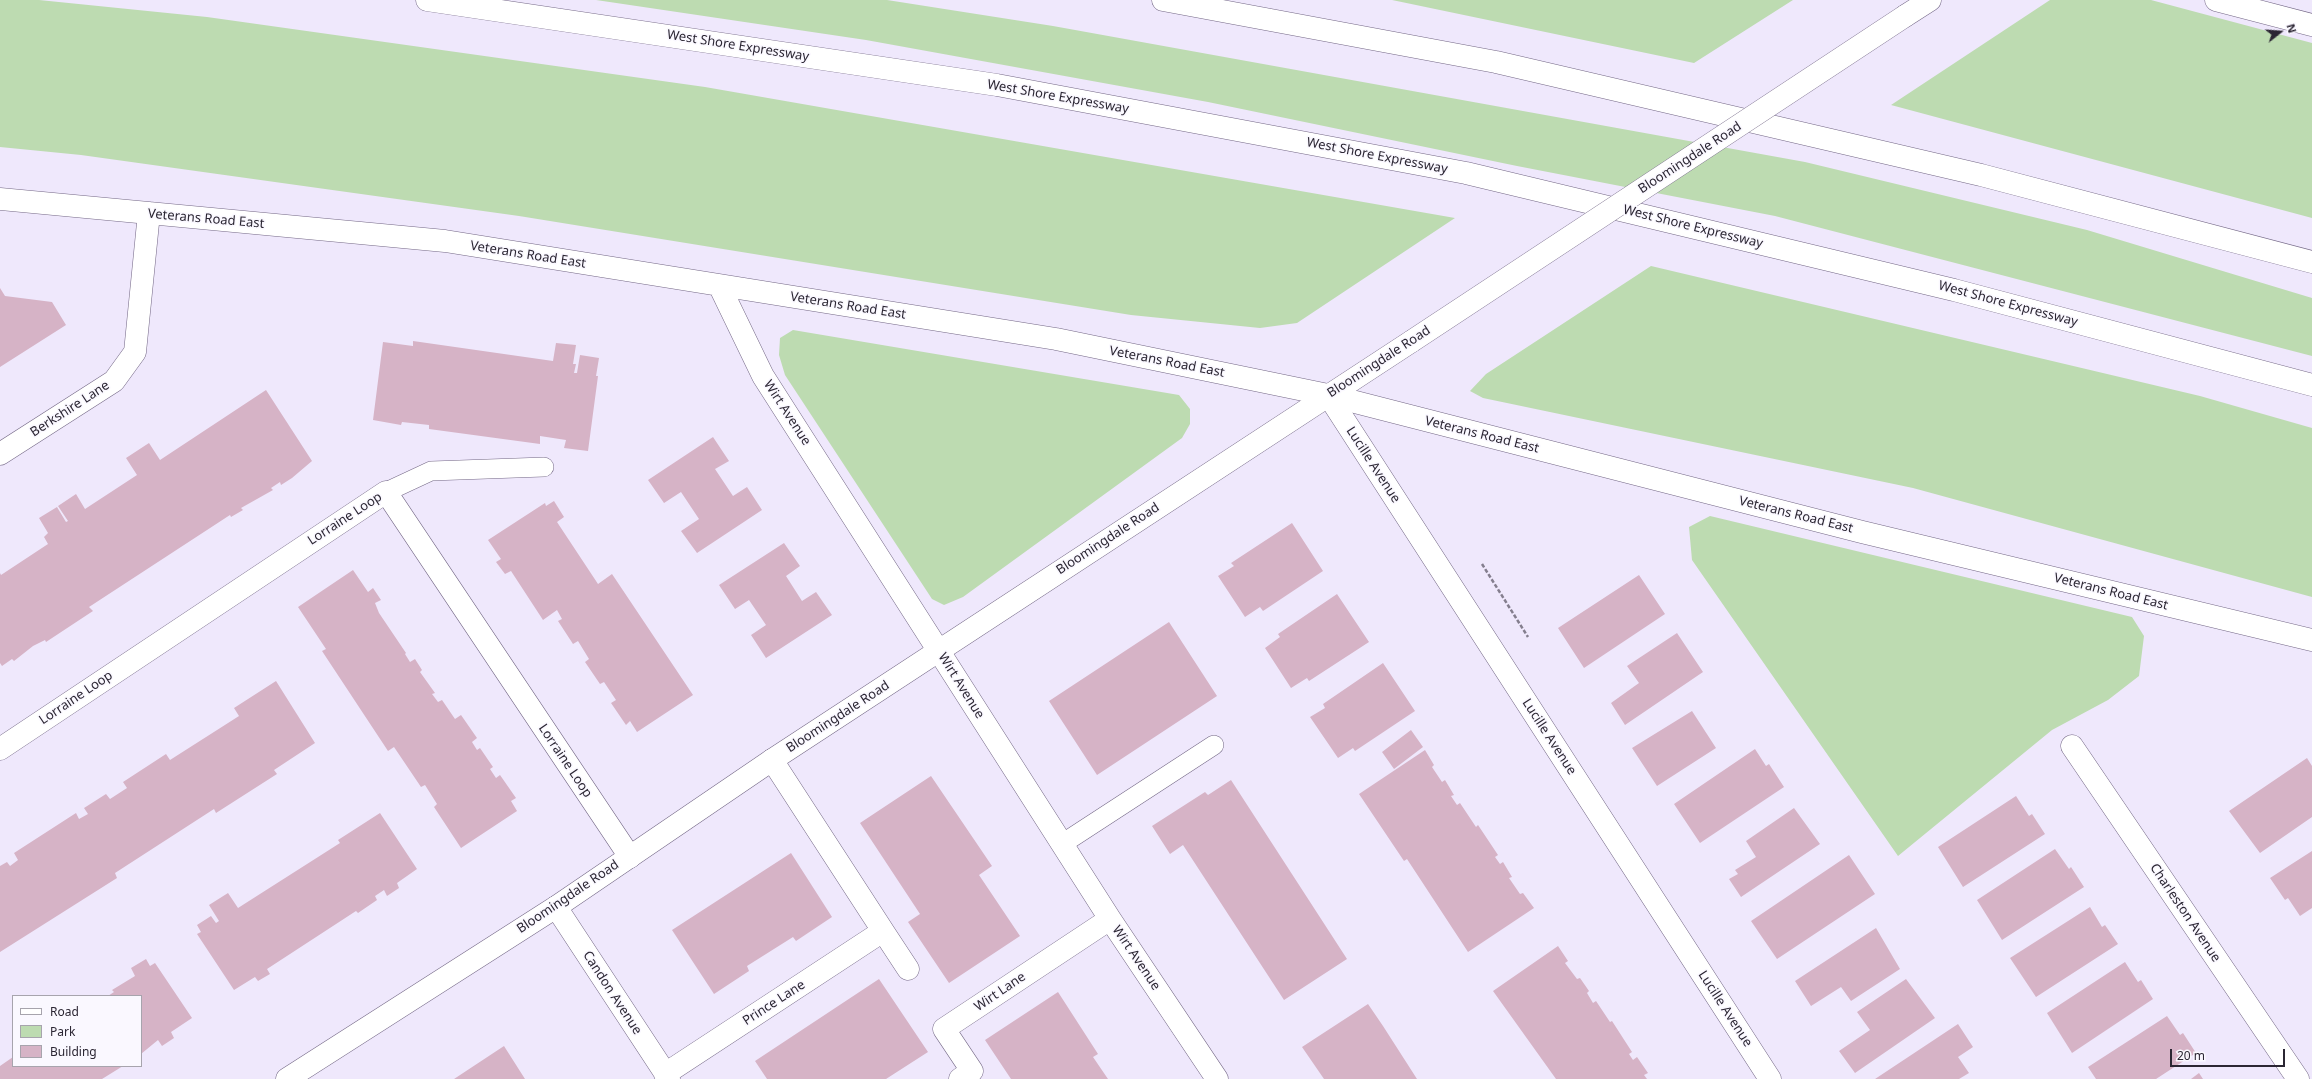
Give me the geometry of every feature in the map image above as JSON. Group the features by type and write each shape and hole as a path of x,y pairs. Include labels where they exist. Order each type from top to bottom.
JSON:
{"main road":[{"name":"West Shore Expressway","path":"427,0 997,85 1466,173 1954,290 2312,385"},
{"path":"1163,0 1496,62 1981,175 2312,262"},
{"name":"Bloomingdale Road","path":"287,1079 556,907 772,760 1930,0"},
{"path":"2216,0 2312,25"},
{"name":"Veterans Road East","path":"0,199 445,241 1056,339 1328,394 1854,530 2312,640"},
{"name":"Berkshire Lane","path":"0,454 114,381 135,352 149,213"},
{"name":"Wirt Avenue","path":"719,285 763,376 1110,919 1217,1079"},
{"name":"Lucille Avenue","path":"1328,394 1770,1079"},
{"name":"Lorraine Loop","path":"0,749 386,492 630,857"},
{"name":"Charleston Avenue","path":"2072,746 2298,1079"},
{"path":"772,760 908,969"},
{"name":"Candon Avenue","path":"556,907 667,1076"},
{"name":"Wirt Lane","path":"960,1079 972,1071 944,1029 1110,919"},
{"name":"Prince Lane","path":"667,1076 883,931"}],"lane":[{"path":"386,492 432,471 544,467"},
{"path":"1062,844 1214,745"}],"path":[{"path":"1482,564 1528,637"}],"green space":[{"path":"0,0 39,0 207,17 705,87 1455,218 1297,323 1260,328 1131,315 519,216 81,155 0,147"},
{"path":"596,0 887,0 1053,26 1805,162 2087,230 2312,298 2312,356 1775,216 1517,166 1208,102 866,40"},
{"path":"1392,0 1793,0 1694,63"},
{"path":"2050,0 2151,0 2312,43 2312,218 1891,105"},
{"path":"1651,266 2200,396 2312,428 2312,597 1913,488 1483,398 1470,391 1486,374"},
{"path":"793,330 1179,395 1190,409 1190,424 1182,438 963,597 944,605 932,599 785,375 779,355 780,338"},
{"path":"1710,516 2132,617 2144,636 2139,676 2108,700 2052,730 1898,856 1692,560 1689,527"}],"building":[{"path":"0,288 5,296 52,302 66,325 0,367"},
{"path":"413,341 553,361 556,343 576,345 573,364 576,364 574,373 577,373 580,355 599,358 588,451 564,448 566,440 540,436 540,444 429,429 429,425 402,422 401,425 373,420 383,342 413,346"},
{"path":"266,390 312,461 292,478 281,485 280,482 271,488 273,490 241,508 243,510 231,517 230,515 89,607 93,611 46,642 45,640 33,646 14,661 12,659 2,666 0,663 0,573 1,575 48,544 44,537 48,533 39,518 57,507 66,522 68,521 58,506 76,494 85,509 137,475 126,458 149,443 160,460"},
{"path":"713,437 729,461 715,469 733,496 747,487 762,510 697,553 681,531 699,519 681,492 664,503 648,480"},
{"path":"554,501 564,517 557,522 598,584 612,574 693,695 637,732 630,721 626,725 611,703 616,700 604,682 600,684 585,662 589,659 578,641 573,644 558,621 562,619 557,610 543,620 511,571 505,574 496,562 501,559 488,540 545,503 546,506"},
{"path":"1292,523 1323,571 1263,611 1260,607 1245,617 1218,576 1234,566 1231,563"},
{"path":"784,543 800,566 786,576 802,601 816,592 832,615 766,658 751,635 766,625 749,600 735,609 719,585"},
{"path":"353,570 368,592 373,588 381,600 375,603 379,613 406,653 405,654 410,662 415,659 422,670 420,672 435,693 432,694 438,702 442,700 455,719 461,715 477,738 472,742 477,750 480,748 493,767 490,769 496,778 500,775 516,798 511,801 517,811 461,848 434,807 437,804 425,785 421,787 394,747 388,751 322,651 326,649 298,607"},
{"path":"1639,575 1665,614 1584,668 1558,628"},
{"path":"1337,594 1369,642 1309,681 1307,678 1291,688 1265,648 1280,637 1278,634"},
{"path":"1169,622 1217,696 1097,775 1049,701"},
{"path":"1677,633 1703,672 1625,725 1611,703 1639,683 1627,666"},
{"path":"1383,663 1415,711 1355,751 1353,748 1338,758 1310,717 1325,708 1323,704"},
{"path":"276,681 315,743 274,770 277,774 216,813 214,809 115,873 117,878 0,952 0,866 7,862 10,866 18,860 14,853 76,813 79,819 88,814 84,808 106,794 110,799 127,788 123,782 166,754 170,760 239,716 234,708"},
{"path":"1692,711 1716,748 1657,786 1632,748"},
{"path":"1411,730 1423,747 1394,769 1382,752"},
{"path":"1755,749 1766,766 1769,764 1784,787 1700,843 1674,804"},
{"path":"1425,750 1434,765 1432,767 1442,782 1445,780 1454,795 1451,796 1457,805 1460,803 1476,827 1478,825 1498,855 1495,857 1500,864 1503,862 1512,877 1509,878 1520,894 1523,893 1534,908 1468,952 1407,859 1404,861 1359,794"},
{"path":"2307,758 2312,766 2312,817 2260,853 2229,811"},
{"path":"931,776 992,866 979,875 1020,936 949,983 908,922 920,914 860,823"},
{"path":"1231,780 1347,959 1284,1000 1183,845 1170,854 1152,826 1205,792 1208,795"},
{"path":"2016,796 2029,816 2032,814 2045,834 1963,887 1938,847"},
{"path":"1794,808 1820,844 1741,897 1729,879 1738,874 1735,870 1756,857 1746,841"},
{"path":"380,813 417,869 397,883 399,888 387,896 384,890 375,896 377,900 358,913 356,911 267,969 270,974 258,981 255,977 234,990 197,934 201,932 197,925 211,916 216,923 219,921 209,905 228,893 238,908 340,843 338,840"},
{"path":"2055,849 2069,869 2071,867 2084,887 2002,940 1977,900"},
{"path":"2312,851 2312,908 2300,916 2288,898 2285,900 2270,878"},
{"path":"791,853 832,917 796,941 793,937 747,966 749,971 714,994 672,930"},
{"path":"1849,855 1875,894 1777,959 1751,921"},
{"path":"2090,907 2102,927 2105,925 2118,944 2036,997 2010,958"},
{"path":"1876,928 1900,969 1851,1001 1841,987 1811,1006 1795,981"},
{"path":"1558,946 1568,961 1565,963 1577,979 1580,978 1589,991 1587,993 1593,1003 1596,1001 1610,1022 1612,1021 1632,1052 1629,1054 1633,1060 1637,1057 1648,1073 1644,1075 1647,1079 1556,1079 1493,991"},
{"path":"146,959 150,966 155,963 192,1018 171,1032 174,1038 162,1046 158,1040 142,1053 142,995 110,995 114,992 112,990 135,976 131,968"},
{"path":"2125,962 2138,982 2141,980 2153,999 2072,1053 2047,1013"},
{"path":"879,979 928,1052 886,1079 767,1079 755,1061"},
{"path":"1906,979 1935,1018 1855,1073 1839,1051 1870,1030 1857,1012"},
{"path":"1058,992 1098,1054 1093,1057 1108,1079 1011,1079 985,1040"},
{"path":"1368,1004 1417,1079 1324,1079 1302,1047"},
{"path":"2167,1016 2180,1035 2183,1033 2196,1053 2156,1079 2096,1079 2088,1067"},
{"path":"1958,1024 1973,1047 1958,1057 1969,1073 1959,1079 1875,1079"},
{"path":"504,1046 525,1079 454,1079"},
{"path":"12,1058 12,1067 121,1067 102,1079 0,1079 0,1066"},
{"path":"2199,1073 2203,1079 2191,1079"}]}
